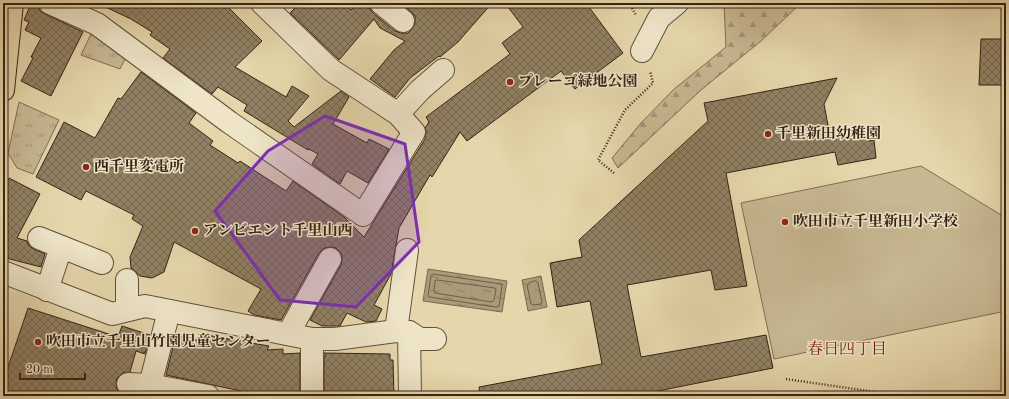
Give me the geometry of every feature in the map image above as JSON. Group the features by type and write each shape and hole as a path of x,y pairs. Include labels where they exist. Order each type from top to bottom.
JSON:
{"main road":[{"path":"3,84 12,3"}],"street":[{"path":"50,3 97,24 229,122 363,215 414,132 398,114 331,70 275,7"},
{"path":"381,3 403,21"},
{"path":"645,58 659,18 677,3"},
{"path":"398,114 420,90 443,70"},
{"path":"39,238 102,262"},
{"path":"47,290 61,247"},
{"path":"407,250 403,331 410,396"},
{"path":"288,334 330,259"},
{"path":"3,272 112,314 145,306 312,339 335,339 403,331 420,339 435,339"},
{"path":"127,280 127,310"},
{"path":"150,385 169,311"},
{"path":"312,339 312,396"},
{"path":"128,384 150,385 208,396"}],"path":[{"path":"614,173 598,160 625,110 653,83 645,58"},
{"path":"786,379 903,396"}],"highlighted area":[{"path":"325,116 405,144 419,242 356,307 280,300 215,211 268,151"}],"green space":[{"path":"724,3 801,3 761,41 701,90 618,168 612,158 641,123 673,90 726,47"},
{"path":"92,32 125,59 120,69 81,55"},
{"path":"19,102 59,120 33,174 17,168 8,153"},
{"path":"921,166 1006,218 1006,311 774,359 741,203"}],"water":[{"path":"428,269 507,281 502,312 423,301"},
{"path":"541,276 547,307 528,311 522,280"}],"building":[{"path":"97,3 224,3 262,41 235,67 286,97 292,86 309,96 288,121 294,127 341,91 349,97 333,124 367,143 369,139 389,149 368,183 347,171 340,184 312,164 318,154 309,149 308,150 244,111 247,105 218,87 212,94 163,58 170,49 150,35 152,32 131,19"},
{"path":"300,3 343,3 351,10 360,3 369,3 369,8 373,13 395,31 408,33 415,23 415,16 401,3 492,3 458,42 410,78 395,97 370,79 394,50 405,41 380,28 374,19 339,60 290,13"},
{"path":"505,3 586,3 623,53 575,89 561,71 467,141 460,132 432,177 430,175 399,228 391,274 374,305 382,309 376,321 366,322 347,313 340,326 322,326 310,320 341,265 341,253 336,248 324,248 319,253 281,320 254,315 248,311 261,289 174,242 164,272 152,278 140,276 131,268 130,257 143,226 132,219 134,215 86,191 81,200 36,177 64,122 95,138 118,98 121,99 141,72 196,113 189,123 213,141 210,145 238,163 240,161 286,191 293,181 344,217 364,237 425,139 425,128 429,122 426,117 510,54 502,43 523,27"},
{"path":"31,4 39,7 40,11 45,14 83,32 51,96 21,81 41,38 25,30 29,22 24,20"},
{"path":"981,39 1006,39 1006,85 979,85"},
{"path":"837,78 824,104 830,136 858,132 859,137 867,136 868,141 874,140 876,158 838,165 835,152 726,173 747,286 715,290 711,270 627,285 641,357 766,335 773,368 633,396 480,396 479,387 602,364 590,301 557,307 550,263 582,257 579,240 708,121 704,103"},
{"path":"9,178 40,194 17,238 27,241 29,246 45,254 41,267 6,258 3,260 3,190"},
{"path":"28,308 118,337 122,326 150,335 145,354 136,351 130,372 123,373 117,378 117,389 122,396 3,396 3,365 8,367"},
{"path":"176,335 205,341 206,335 269,346 267,350 283,349 283,354 300,353 300,396 264,396 166,375"},
{"path":"324,353 390,354 390,360 393,360 394,396 333,396 333,394 324,394 324,356 326,356"}],"place":[{"name":"プレーゴ緑地公園","path":"510,82"},
{"name":"千里新田幼稚園","path":"768,134"},
{"name":"西千里変電所","path":"86,167"},
{"name":"吹田市立千里新田小学校","path":"785,222"},
{"name":"アンビエント千里山西","path":"195,231"},
{"name":"吹田市立千里山竹園児童センター","path":"38,342"}],"district":[{"name":"春日四丁目","path":"847,350"}]}
